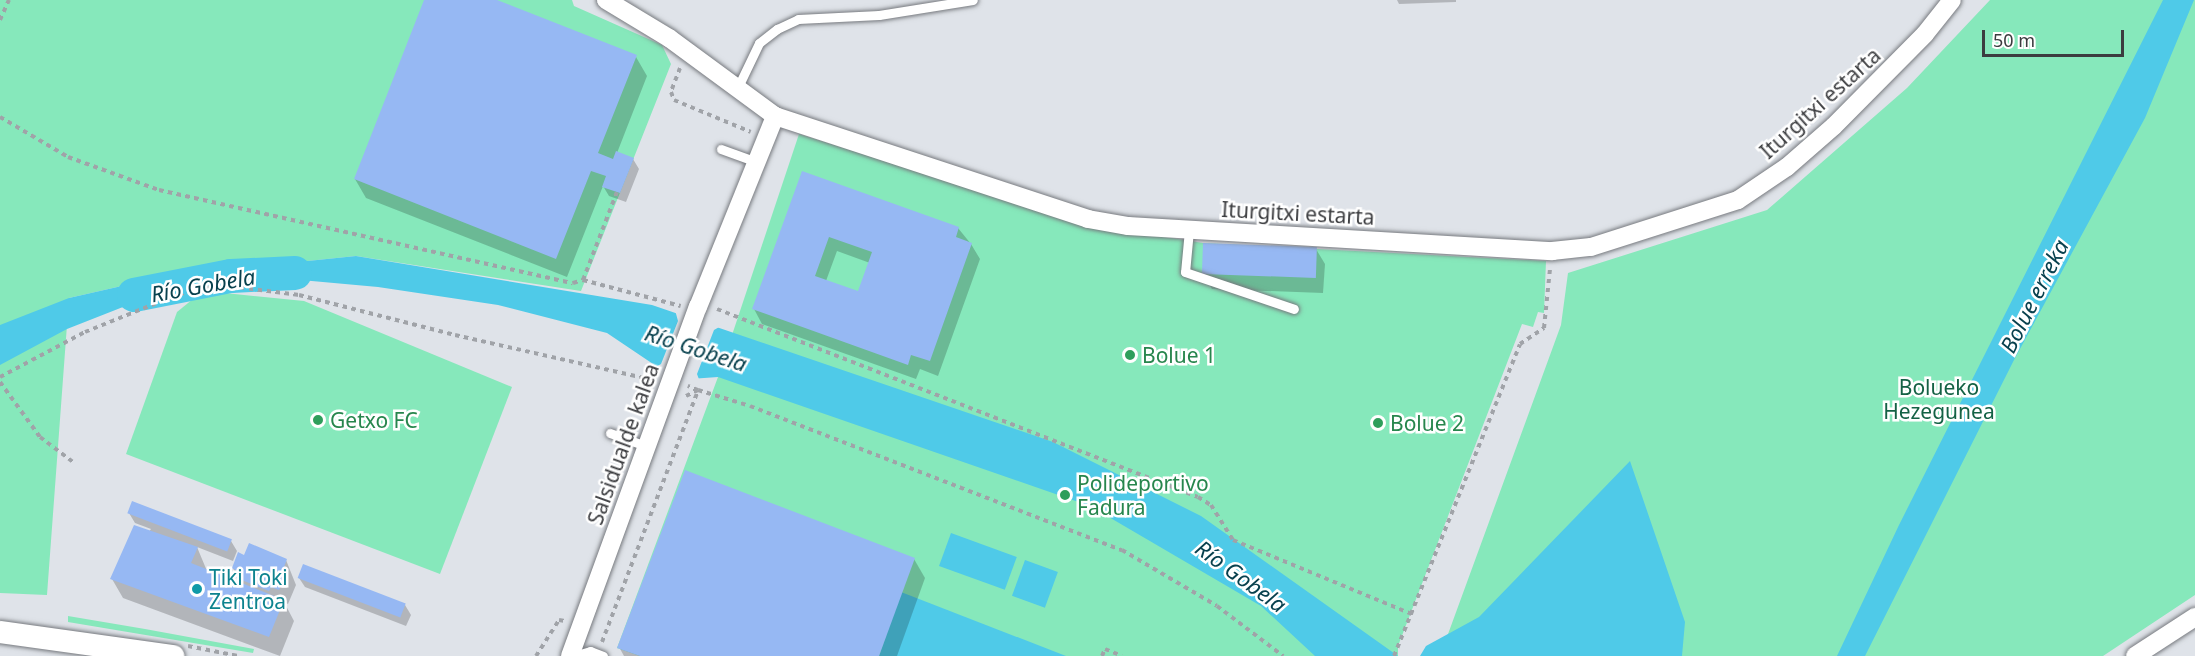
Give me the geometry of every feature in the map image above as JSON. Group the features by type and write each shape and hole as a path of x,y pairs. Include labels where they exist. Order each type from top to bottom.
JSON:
{"street":[{"name":"Iturgitxi estarta","path":"606,0 669,38 775,116 1088,219 1128,226 1552,251 1591,247 1738,200 1787,167 1834,126 1925,34 1952,0"},
{"name":"Salsidualde kalea","path":"572,656 693,307 775,116"},
{"path":"2135,656 2195,617"},
{"path":"0,632 173,656"}],"lane":[{"path":"736,88 759,43 777,28 798,19 879,15 973,0"},
{"path":"721,149 754,161"},
{"path":"1190,230 1185,272 1294,309"},
{"path":"610,433 646,446"},
{"path":"572,656 584,652 600,655"}],"path":[{"path":"0,20 9,0"},
{"path":"682,63 671,92 674,100 756,134"},
{"path":"0,117 68,157 159,190 573,283 583,280 693,307"},
{"path":"583,280 617,192"},
{"path":"1394,656 1520,344 1544,328 1552,251"},
{"path":"0,377 95,328 179,294 222,285 299,295 645,378 667,377"},
{"path":"717,309 1198,496 1211,505 1233,540 1412,614"},
{"path":"0,382 40,437 73,462"},
{"path":"686,396 698,390 750,406 1122,550 1217,606 1282,656"},
{"path":"600,655 698,390"},
{"path":"536,656 560,620 568,622"},
{"path":"1102,656 1105,649 1122,656"}],"green space":[{"path":"0,0 572,0 574,6 662,45 671,64 581,291 356,256 170,275 69,298 47,595 0,593"},
{"name":"Bolueko Hezegunea","path":"1990,0 2195,0 2195,595 2103,656 1440,656 1561,325 1568,273 1767,210 1907,88"},
{"name":"Polideportivo Fadura","path":"799,134 1090,225 1203,243 1546,261 1544,313 1538,312 1533,327 1522,324 1398,646 1398,656 640,656 617,648 718,377"},
{"name":"Getxo FC","path":"215,292 304,301 512,387 440,574 126,454 177,312 193,299"},
{"path":"68,616 254,649 253,653 68,622"}],"water":[{"name":"Bolue erreka","path":"2163,0 2194,0 2145,118 2014,360 1865,656 1837,656 1899,525"},
{"path":"356,256 652,305 1053,442 1201,516 1398,656 1315,656 1261,606 1090,506 718,377 690,379 659,368 607,333 498,305 378,287 212,272 67,329 0,365 0,325 69,298 170,275"},
{"path":"1630,461 1685,622 1682,656 1420,656 1426,646 1479,617"},
{"path":"951,533 1017,557 1005,590 939,566"},
{"path":"1025,560 1058,572 1045,608 1012,596"},
{"path":"901,592 1066,656 879,656"}],"pier":[{"path":"675,310 721,326 714,330 697,374 700,382 689,382 654,368 661,364 678,321"}],"building":[{"path":"424,0 497,0 637,55 598,153 613,159 616,151 634,158 620,193 602,187 606,176 591,171 556,259 354,179"},
{"path":"802,171 959,227 956,237 972,243 930,361 911,355 908,365 752,309","holes":["829,237 872,252 858,291 815,276"]},
{"path":"1203,243 1317,247 1316,278 1202,274"},
{"path":"685,470 915,558 879,656 640,656 617,648"},
{"path":"132,501 232,539 227,551 127,513"},
{"name":"Tiki Toki Zentroa","path":"134,525 198,547 191,563 284,600 269,637 110,579"},
{"path":"249,543 287,559 284,567 288,569 279,590 271,587 269,591 234,577 237,571 232,568 238,552 244,555"},
{"path":"303,564 406,603 400,617 298,578"}],"waterway":[{"name":"Río Gobela","path":"134,295 231,276 295,273"}],"place":[{"name":"Bolue 1","path":"1130,355"},
{"name":"Getxo FC","path":"318,420"},
{"name":"Bolue 2","path":"1378,423"},
{"name":"Polideportivo Fadura","path":"1065,495"},
{"name":"Tiki Toki Zentroa","path":"197,589"}]}
